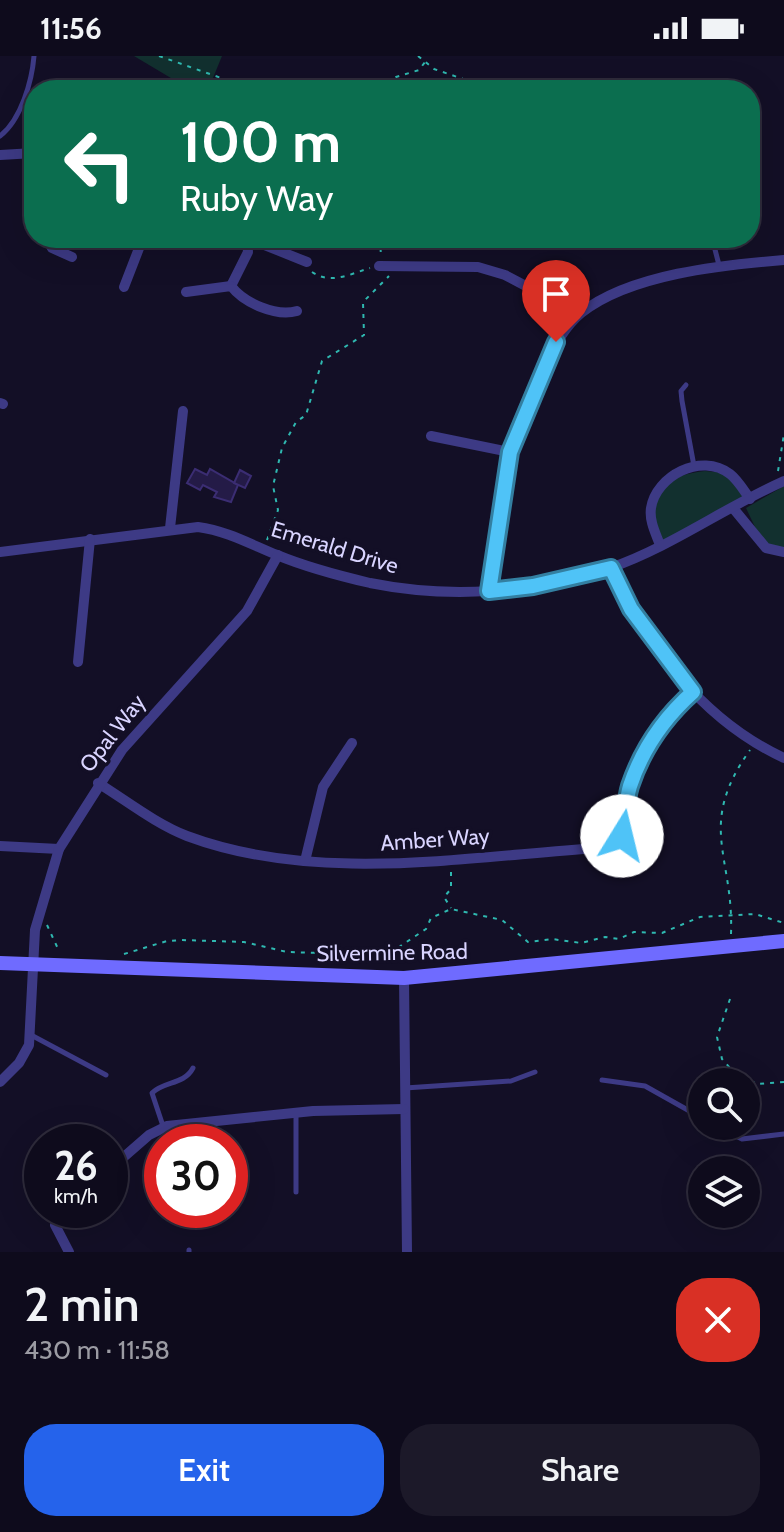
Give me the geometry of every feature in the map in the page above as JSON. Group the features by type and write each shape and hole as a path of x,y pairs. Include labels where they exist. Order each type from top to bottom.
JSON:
{"street":[{"path":"0,155 24,154"},
{"path":"52,248 72,257"},
{"path":"124,287 139,248"},
{"path":"231,286 248,248"},
{"path":"272,248 307,262"},
{"path":"489,591 510,452 545,362 579,314 627,289 719,266 784,260"},
{"path":"383,266 478,267 505,275 579,314"},
{"path":"186,292 231,286"},
{"path":"231,286 240,298 286,314 297,311"},
{"path":"170,528 183,411"},
{"path":"431,436 510,452"},
{"path":"660,545 651,519 656,494 672,475 694,467 727,472 750,499"},
{"name":"Emerald Drive","path":"0,552 170,528 213,529 278,555 368,582 410,590 489,591 533,586 611,568 780,483"},
{"path":"733,508 766,548 784,552"},
{"path":"78,662 90,539"},
{"name":"Opal Way","path":"30,1035 32,965 38,920 59,849 98,783 154,710 247,611 278,555"},
{"path":"611,568 631,609 693,692 755,744 784,758"},
{"name":"Amber Way","path":"98,783 186,836 274,857 356,864 597,848 618,842 624,828 630,786 650,745 672,712 693,692"},
{"path":"305,861 323,787 352,743"},
{"path":"0,846 59,849"},
{"name":"Silvermine Road","path":"0,963 404,978 784,941"},
{"path":"404,978 407,1252"},
{"path":"0,1082 26,1053 30,1035"},
{"path":"192,1124 296,1113 404,1109"},
{"path":"128,1153 144,1139"},
{"path":"57,1228 69,1252"}],"lane":[{"path":"28,80 34,56"},
{"path":"0,136 12,123 24,96"},
{"path":"714,248 719,266"},
{"path":"686,385 681,391 694,467"},
{"path":"30,1035 106,1075"},
{"path":"163,1124 152,1093 160,1086 183,1079 193,1068"},
{"path":"404,1088 511,1081 535,1072"},
{"path":"602,1080 645,1086 688,1110"},
{"path":"296,1113 296,1192"},
{"path":"760,1137 784,1134"}],"path":[{"path":"159,56 227,80"},
{"path":"418,56 462,80"},
{"path":"392,80 419,70 425,62"},
{"path":"263,548 278,510 273,486 287,437 296,422 306,415 322,361 366,332 363,302 389,279 383,266 381,248"},
{"path":"307,262 312,273 332,278 348,277 383,266"},
{"path":"780,483 784,434"},
{"path":"732,947 730,881 723,861 718,821 738,768 755,744"},
{"path":"444,858 446,868 451,870 451,889 444,897 451,909"},
{"path":"123,954 167,941 182,940 244,942 295,953 387,955 426,929 431,918 451,909 502,920 528,942 619,939 634,932 662,933 700,917 755,914 784,923"},
{"path":"38,920 44,920 60,953 67,956"},
{"path":"730,999 717,1037 722,1059 737,1076 758,1084 784,1082"}],"green space":[{"path":"134,56 222,56 212,80 174,80"},
{"path":"705,471 726,473 746,501 660,542 651,511 662,493 677,478"},
{"path":"784,486 784,552 764,546 746,508"}],"building":[{"path":"195,469 207,475 210,469 238,485 231,502 214,497 217,492 203,485 200,490 187,483"},
{"path":"240,470 251,476 245,488 234,483"}],"route":[{"path":"556,342 545,362 510,452 489,591 533,586 611,568 648,635 693,692 672,712 650,745 630,786 622,836"}]}
